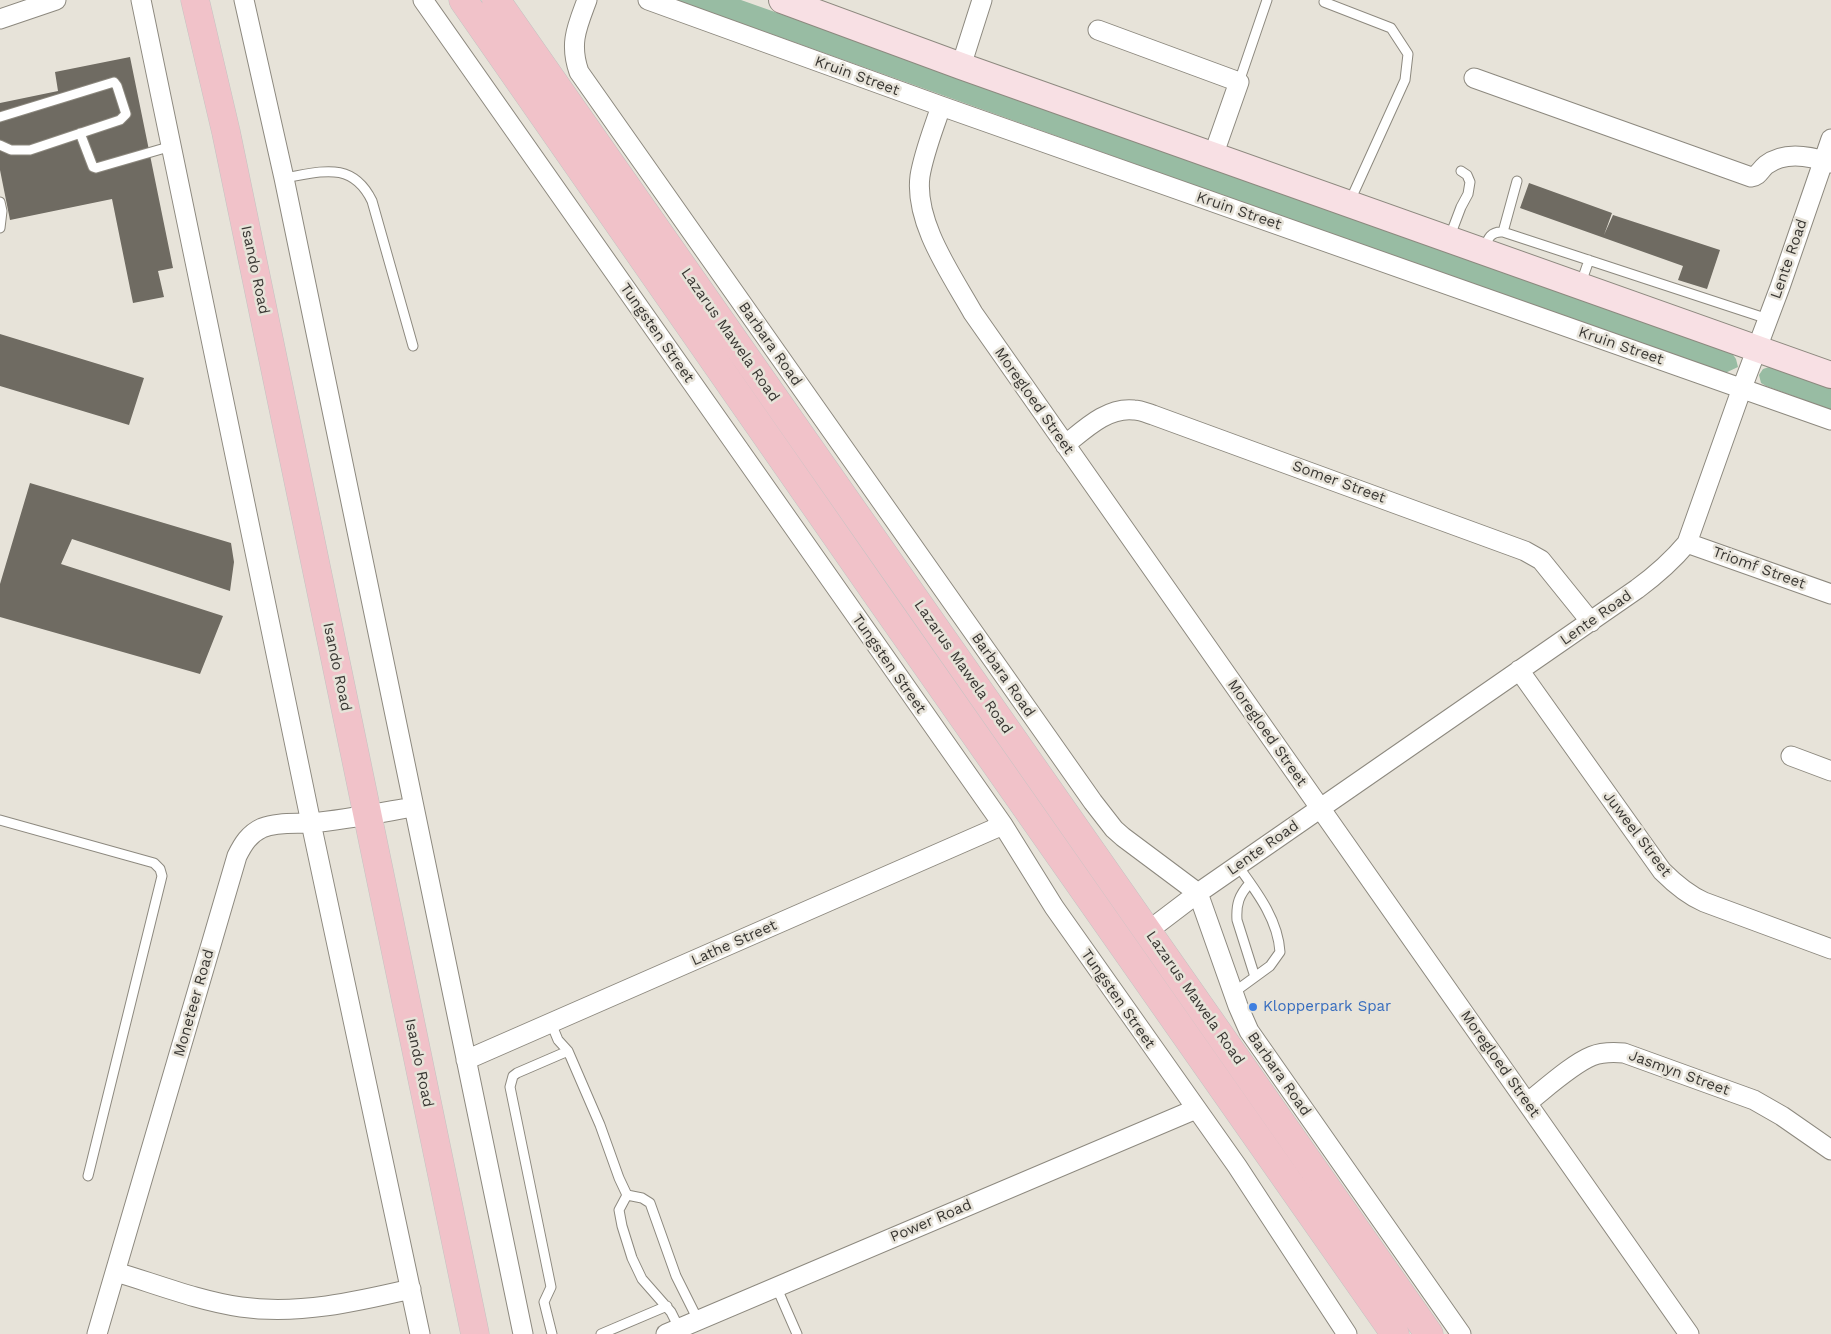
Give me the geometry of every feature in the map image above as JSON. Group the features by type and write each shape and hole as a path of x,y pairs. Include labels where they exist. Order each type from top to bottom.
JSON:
{"main road":[{"name":"Isando Road","path":"195,0 226,132 475,1334"},
{"name":"Lazarus Mawela Road","path":"463,0 1395,1334"},
{"name":"Lazarus Mawela Road","path":"496,0 1428,1334"},
{"path":"783,0 961,66 1831,375"},
{"path":"1148,931 1147,953 1150,966 1176,1022"}],"street":[{"path":"0,18 56,0"},
{"path":"141,0 311,823 420,1334"},
{"path":"244,0 284,178 523,1334"},
{"name":"Tungsten Street","path":"423,0 1003,826 1054,907 1237,1166 1348,1334"},
{"name":"Barbara Road","path":"587,0 574,37 573,50 579,72 1093,802 1114,829 1123,837 1198,893 1243,1020 1255,1040 1461,1334"},
{"name":"Kruin Street","path":"648,0 942,106 1831,420"},
{"path":"961,66 982,0"},
{"path":"1098,30 1239,82 1213,156"},
{"path":"1474,78 1751,176 1757,176 1772,162 1788,155 1827,162"},
{"name":"Moregloed Street","path":"942,106 920,175 921,207 946,265 973,313 1689,1334"},
{"name":"Lente Road","path":"1148,931 1198,893 1591,622 1666,566 1687,543 1756,348 1827,162 1831,139"},
{"name":"Somer Street","path":"1065,445 1096,420 1107,414 1132,409 1153,415 1525,550 1542,560 1591,622"},
{"name":"Triomf Street","path":"1687,543 1831,594"},
{"name":"Juweel Street","path":"1519,670 1662,872 1670,880 1704,902 1831,950"},
{"path":"1790,756 1831,771"},
{"name":"Moneteer Road","path":"97,1334 237,856 242,846 251,835 262,828 278,824 311,823 413,807"},
{"name":"Lathe Street","path":"466,1060 1003,826"},
{"name":"Jasmyn Street","path":"1528,1103 1572,1068 1592,1056 1603,1053 1624,1053 1754,1100 1782,1116 1831,1150"},
{"name":"Power Road","path":"673,1331 1196,1109"},
{"path":"116,1272 180,1292 240,1307 264,1309 316,1308 411,1289"}],"lane":[{"path":"1239,82 1267,0"},
{"path":"1324,2 1391,28 1408,54 1404,80 1349,204"},
{"path":"0,117 114,82 126,114 120,120 25,150 11,150 0,145"},
{"path":"80,133 90,162 96,168 172,146"},
{"path":"1449,239 1460,207 1468,194 1470,182 1467,175 1461,170"},
{"path":"284,178 319,172 338,172 356,178 366,188 372,201 413,346"},
{"path":"1503,232 1518,181"},
{"path":"0,202 2,211 0,228"},
{"path":"1483,251 1490,235 1497,231 1503,232 1768,320"},
{"path":"1580,286 1589,260"},
{"path":"0,820 154,863 160,868 162,876 88,1176"},
{"path":"1233,993 1270,966 1280,952 1277,933 1272,919 1238,866"},
{"path":"1250,883 1240,894 1236,912 1255,977"},
{"path":"551,1023 558,1040 568,1051 600,1125 627,1195"},
{"path":"552,1334 544,1302 551,1288 510,1087 513,1076 517,1073 568,1051"},
{"path":"627,1195 619,1210 632,1258 642,1280 667,1306 673,1331"},
{"path":"627,1195 650,1202 676,1276 698,1320"},
{"path":"776,1286 797,1334"},
{"path":"601,1334 667,1306"}],"green space":[{"path":"676,0 741,0 1729,349 1736,359 1738,367 1723,374"},
{"path":"1772,366 1831,385 1831,410 1761,383 1759,375 1763,369"}],"building":[{"path":"130,57 173,268 158,271 164,297 133,303 112,199 10,220 0,170 0,103 58,91 55,72"},
{"path":"1529,183 1612,213 1604,235 1613,215 1720,250 1707,289 1678,280 1683,266 1520,208"},
{"path":"0,334 144,378 129,425 0,386"},
{"path":"30,483 231,543 234,562 230,591 72,539 61,564 223,616 200,674 0,617 0,584"}],"place":[{"name":"Klopperpark Spar","path":"1253,1007"}]}
